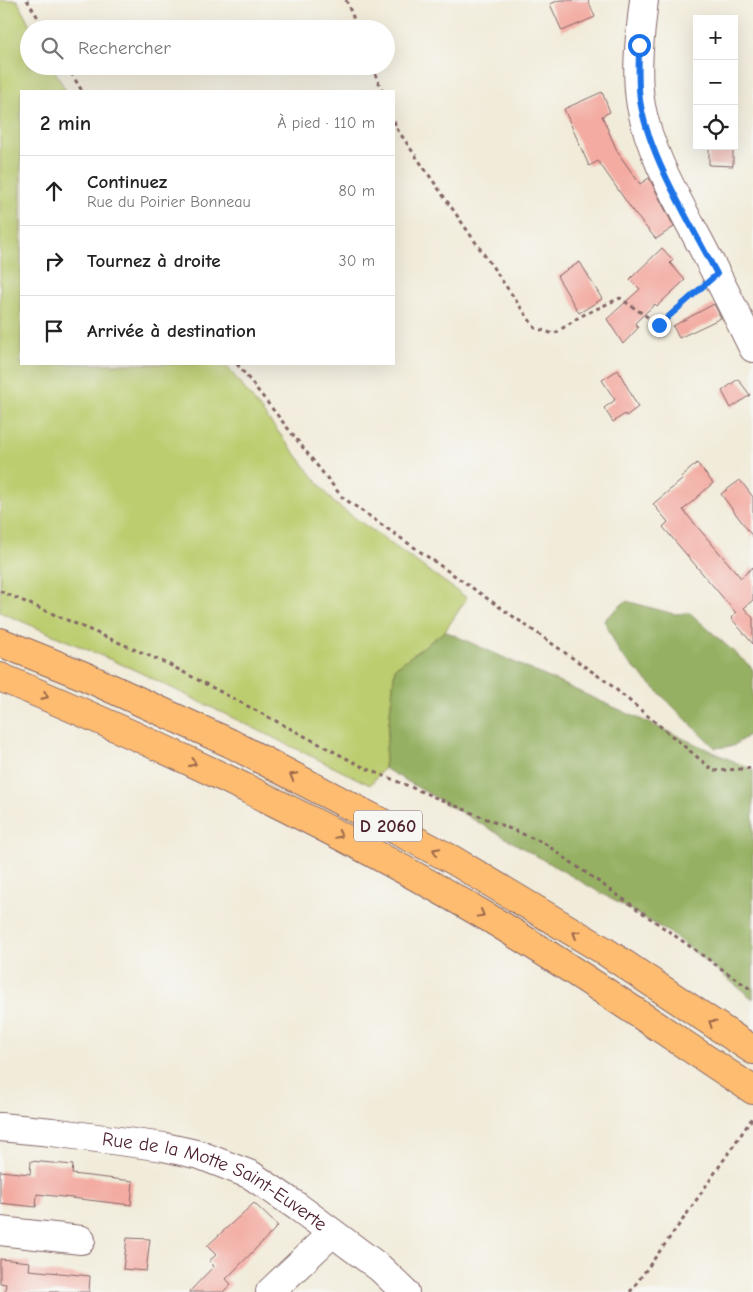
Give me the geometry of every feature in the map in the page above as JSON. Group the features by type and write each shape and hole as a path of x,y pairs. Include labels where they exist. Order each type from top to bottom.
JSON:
{"highway":[{"name":"D 2060","path":"0,642 82,675 230,743 453,860 603,950 753,1050"},
{"name":"D 2060","path":"0,677 125,730 232,781 355,844 488,918 594,983 749,1088"}],"street":[{"path":"644,0 639,45 639,85 641,106 646,126 664,171 753,348"},
{"name":"Rue de la Motte Saint-Euverte","path":"0,1127 164,1147 200,1155 250,1176 298,1207 380,1268 405,1292"},
{"path":"0,1231 81,1240"},
{"path":"270,1292 332,1233"}],"path":[{"path":"27,0 39,20"},
{"path":"346,0 354,20"},
{"path":"72,75 81,90"},
{"path":"376,75 382,90"},
{"path":"395,124 397,130 535,328 554,334 579,317 620,298 659,325 717,274"},
{"path":"238,365 342,497 606,682 714,771 753,768"},
{"path":"0,591 166,663 363,767 544,843 753,991"},
{"path":"630,1292 753,1118"}],"green space":[{"path":"0,0 17,0 27,20 20,20 20,75 57,75 65,90 20,90 20,365 226,365 334,503 467,598 445,631 395,668 384,768 370,785 137,671 0,612"},
{"path":"626,601 674,614 690,613 751,667 753,670 753,732 733,746 715,748 620,654 604,620"},
{"path":"445,631 753,770 753,999 672,934 384,768 395,668"}],"building":[{"path":"560,0 588,0 595,17 562,31 550,4"},
{"path":"602,92 610,112 602,116 618,153 640,184 649,178 674,227 656,239 635,214 598,161 589,166 564,109"},
{"path":"709,150 733,150 733,166 709,165"},
{"path":"662,248 673,260 670,263 685,280 635,323 638,328 623,344 607,319 640,289 630,279"},
{"path":"580,262 602,299 579,313 557,276"},
{"path":"714,304 721,318 679,338 673,326"},
{"path":"618,370 638,407 626,416 625,414 613,422 604,408 615,400 602,380"},
{"path":"738,379 750,395 731,408 722,391"},
{"path":"697,463 713,483 683,510 741,578 753,567 753,600 744,608 753,618 753,644 731,618 736,613 663,527 668,522 653,504 683,479 681,477"},
{"path":"740,480 753,497 753,537 721,494"},
{"path":"31,1161 73,1165 72,1174 133,1181 131,1205 37,1194 36,1207 0,1203 0,1171 30,1174"},
{"path":"254,1203 278,1226 226,1279 231,1284 223,1292 189,1292 214,1266 209,1261 216,1255 207,1246"},
{"path":"127,1238 150,1239 146,1271 123,1269"},
{"path":"0,1259 30,1262 29,1270 90,1276 89,1292 5,1292 6,1284 0,1283"}],"route":[{"path":"639,45 639,85 641,106 646,126 660,163 679,203 717,274 659,325"}]}
